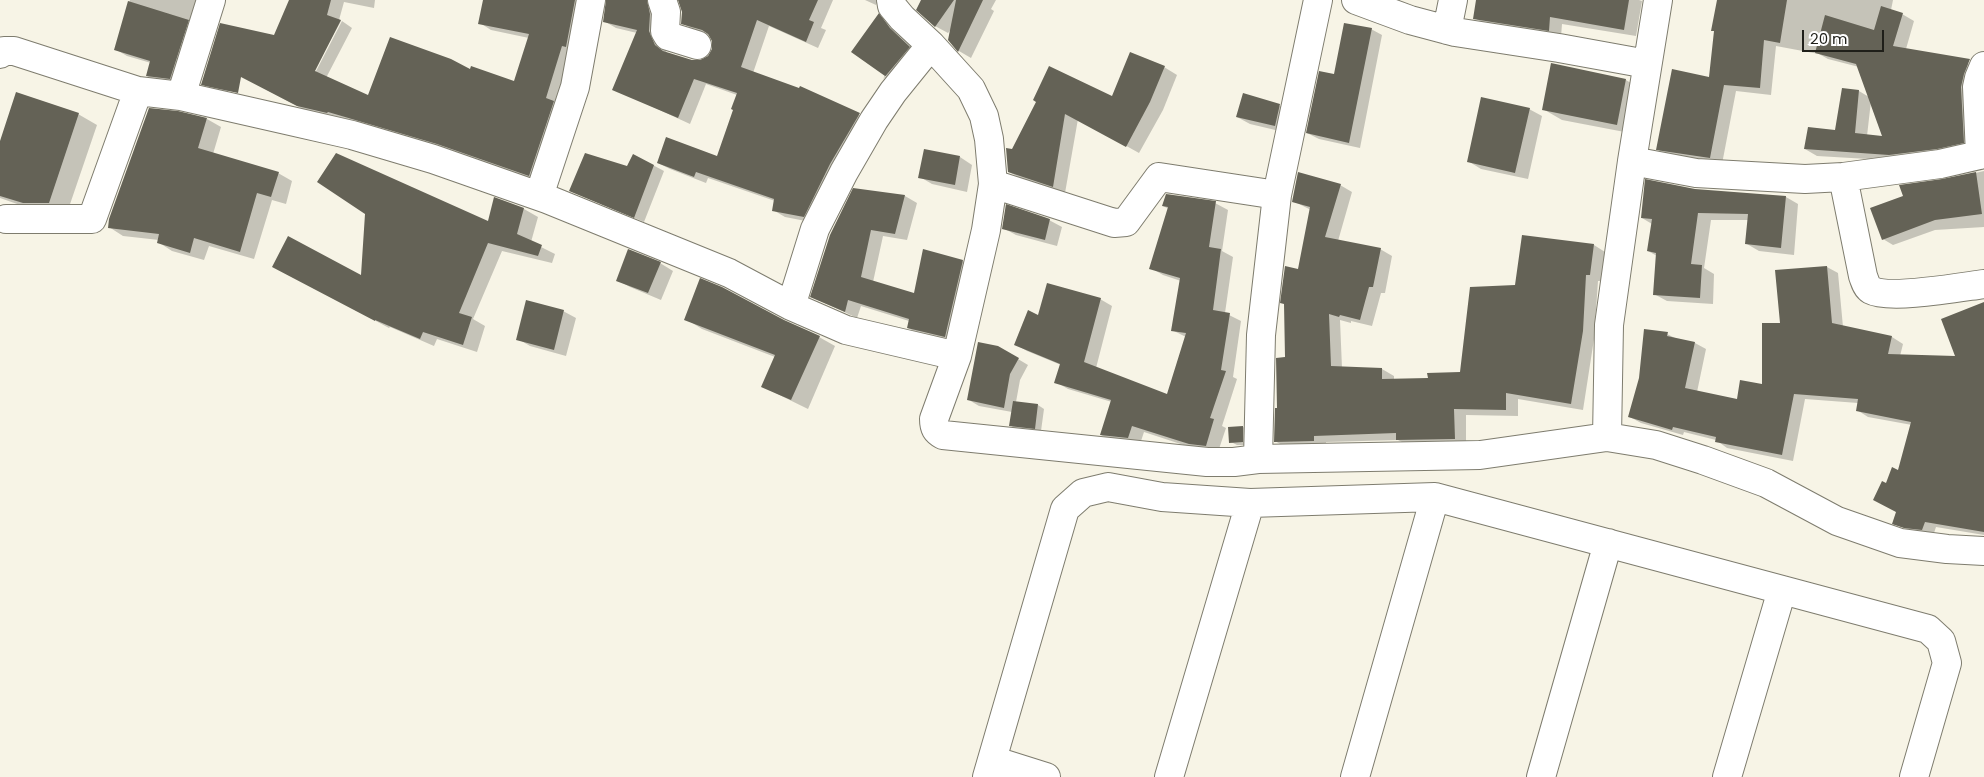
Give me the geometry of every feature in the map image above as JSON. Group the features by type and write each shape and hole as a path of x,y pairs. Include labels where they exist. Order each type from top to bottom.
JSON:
{"street":[{"path":"181,96 211,0"},
{"path":"539,196 575,87 591,0"},
{"path":"662,0 666,12 665,32 668,36 698,45"},
{"path":"891,0 892,6 902,18 931,45 971,89 984,116 989,140 993,184 986,230 957,356 934,419 934,427 943,436 1207,462 1234,462 1258,458 1480,455 1607,437 1656,445 1712,463 1766,483 1836,520 1900,543 1947,549 1984,551"},
{"path":"1258,458 1261,335 1277,195 1318,0"},
{"path":"1356,0 1410,20 1448,30 1647,64"},
{"path":"1448,30 1453,0"},
{"path":"1607,437 1609,325 1632,161 1658,0"},
{"path":"790,306 815,229 844,172 884,106 931,45"},
{"path":"0,54 4,51 14,51 138,91 181,96 352,135 433,159 539,196 729,273 790,306 846,330 957,356"},
{"path":"1632,161 1706,174 1805,179 1843,177 1940,164 1982,154 1977,87 1984,66"},
{"path":"6,219 92,219 138,91"},
{"path":"993,184 1114,223 1126,222 1159,177 1277,195"},
{"path":"1843,177 1863,276 1867,286 1872,290 1892,294 1984,284"},
{"path":"1046,777 989,768 1065,509 1083,493 1108,487 1162,496 1250,503 1436,497 1928,629 1941,641 1947,663 1914,777"},
{"path":"1356,777 1436,497"},
{"path":"1169,777 1250,503"},
{"path":"1541,777 1608,543"},
{"path":"1727,777 1782,590"}],"building":[{"path":"289,0 331,0 327,15 341,20 315,71 368,95 390,37 451,59 470,69 471,66 514,81 529,34 478,24 483,0 575,0 566,47 562,46 546,98 554,101 529,176 437,144 328,112 297,106 241,77 238,93 201,85 220,23 274,35"},
{"path":"606,0 647,0 650,14 649,31 655,45 663,51 692,60 700,60 708,56 712,49 712,41 708,34 702,30 681,24 682,12 678,0 818,0 809,20 814,22 806,42 757,20 741,67 799,88 800,86 860,113 830,164 804,217 772,211 774,199 696,172 694,177 657,163 666,137 717,156 737,93 694,79 678,118 612,90 637,30 603,22"},
{"path":"921,0 954,0 935,27 916,10"},
{"path":"956,0 983,0 958,52 948,40"},
{"path":"1476,0 1629,0 1624,30 1550,17 1549,31 1473,19"},
{"path":"1717,0 1787,0 1780,43 1764,40 1760,88 1724,85 1710,158 1656,150 1672,69 1709,77 1714,31 1711,31"},
{"path":"128,1 189,20 170,79 146,76 150,61 114,50"},
{"path":"1881,6 1903,13 1893,46 1970,59 1961,87 1964,143 1937,149 1889,155 1804,149 1808,127 1835,130 1842,88 1859,90 1855,133 1882,136 1856,64 1815,53 1825,15 1874,30"},
{"path":"879,13 890,28 910,47 883,79 885,76 851,52"},
{"path":"1344,23 1372,28 1349,143 1306,133 1319,71 1334,74"},
{"path":"1130,52 1165,66 1150,102 1126,147 1065,114 1053,187 1008,172 1006,148 1012,149 1036,102 1033,100 1049,66 1112,96"},
{"path":"1551,63 1626,79 1617,125 1542,110"},
{"path":"16,92 79,113 49,203 23,203 0,196 0,141"},
{"path":"1243,93 1280,104 1275,126 1236,117"},
{"path":"1481,97 1530,108 1515,173 1467,162"},
{"path":"149,108 178,111 207,118 198,148 279,172 271,197 257,193 240,252 194,238 190,253 157,243 159,234 108,228 109,219"},
{"path":"924,149 960,156 955,185 918,178"},
{"path":"336,153 488,221 494,197 524,208 517,234 542,245 538,256 488,243 459,313 472,317 463,345 423,332 420,339 375,321 272,267 288,236 361,275 365,214 317,182"},
{"path":"585,153 627,166 633,154 654,165 634,218 569,191"},
{"path":"1298,172 1341,184 1325,237 1381,248 1373,287 1369,287 1360,320 1329,314 1331,366 1382,368 1382,379 1428,378 1427,373 1460,372 1470,287 1515,285 1522,235 1594,244 1590,275 1586,275 1583,331 1571,404 1506,393 1506,410 1454,409 1455,439 1396,440 1396,433 1314,436 1314,441 1274,442 1275,408 1277,408 1276,358 1285,357 1284,304 1280,303 1285,266 1298,269 1310,207 1292,202"},
{"path":"1976,172 1982,214 1935,220 1882,240 1870,208 1903,196 1899,185"},
{"path":"1645,179 1695,189 1786,196 1781,248 1745,244 1748,214 1698,213 1691,264 1702,265 1700,298 1653,295 1656,253 1647,251 1652,219 1641,218"},
{"path":"853,188 905,195 895,234 871,230 861,277 914,293 923,249 963,260 945,337 907,328 909,319 848,300 845,312 810,297 830,235"},
{"path":"1166,194 1216,201 1209,247 1221,249 1213,310 1230,313 1221,370 1226,371 1210,418 1214,419 1206,446 1189,444 1132,426 1128,438 1100,435 1111,400 1054,383 1060,364 1014,345 1028,310 1038,315 1047,283 1101,298 1084,362 1167,394 1186,333 1171,331 1180,278 1149,269 1168,207 1162,206"},
{"path":"1006,204 1050,219 1045,240 1002,229"},
{"path":"628,249 661,262 648,293 616,281"},
{"path":"1827,266 1832,323 1892,336 1888,354 1955,356 1941,319 1984,302 1984,532 1925,522 1922,530 1904,528 1892,524 1896,512 1873,500 1882,481 1886,483 1892,467 1898,470 1911,422 1856,411 1858,399 1794,394 1782,455 1715,442 1716,437 1673,427 1672,430 1628,417 1639,378 1644,329 1668,332 1667,336 1695,342 1685,388 1737,399 1740,380 1762,384 1762,323 1780,323 1775,270"},
{"path":"700,278 820,336 791,400 761,387 775,355 684,320"},
{"path":"526,300 564,310 554,350 516,340"},
{"path":"978,342 998,346 1019,358 1010,374 1004,408 967,400"},
{"path":"1013,401 1038,404 1035,429 1009,426"},
{"path":"1243,426 1243,442 1229,443 1228,427"}]}
